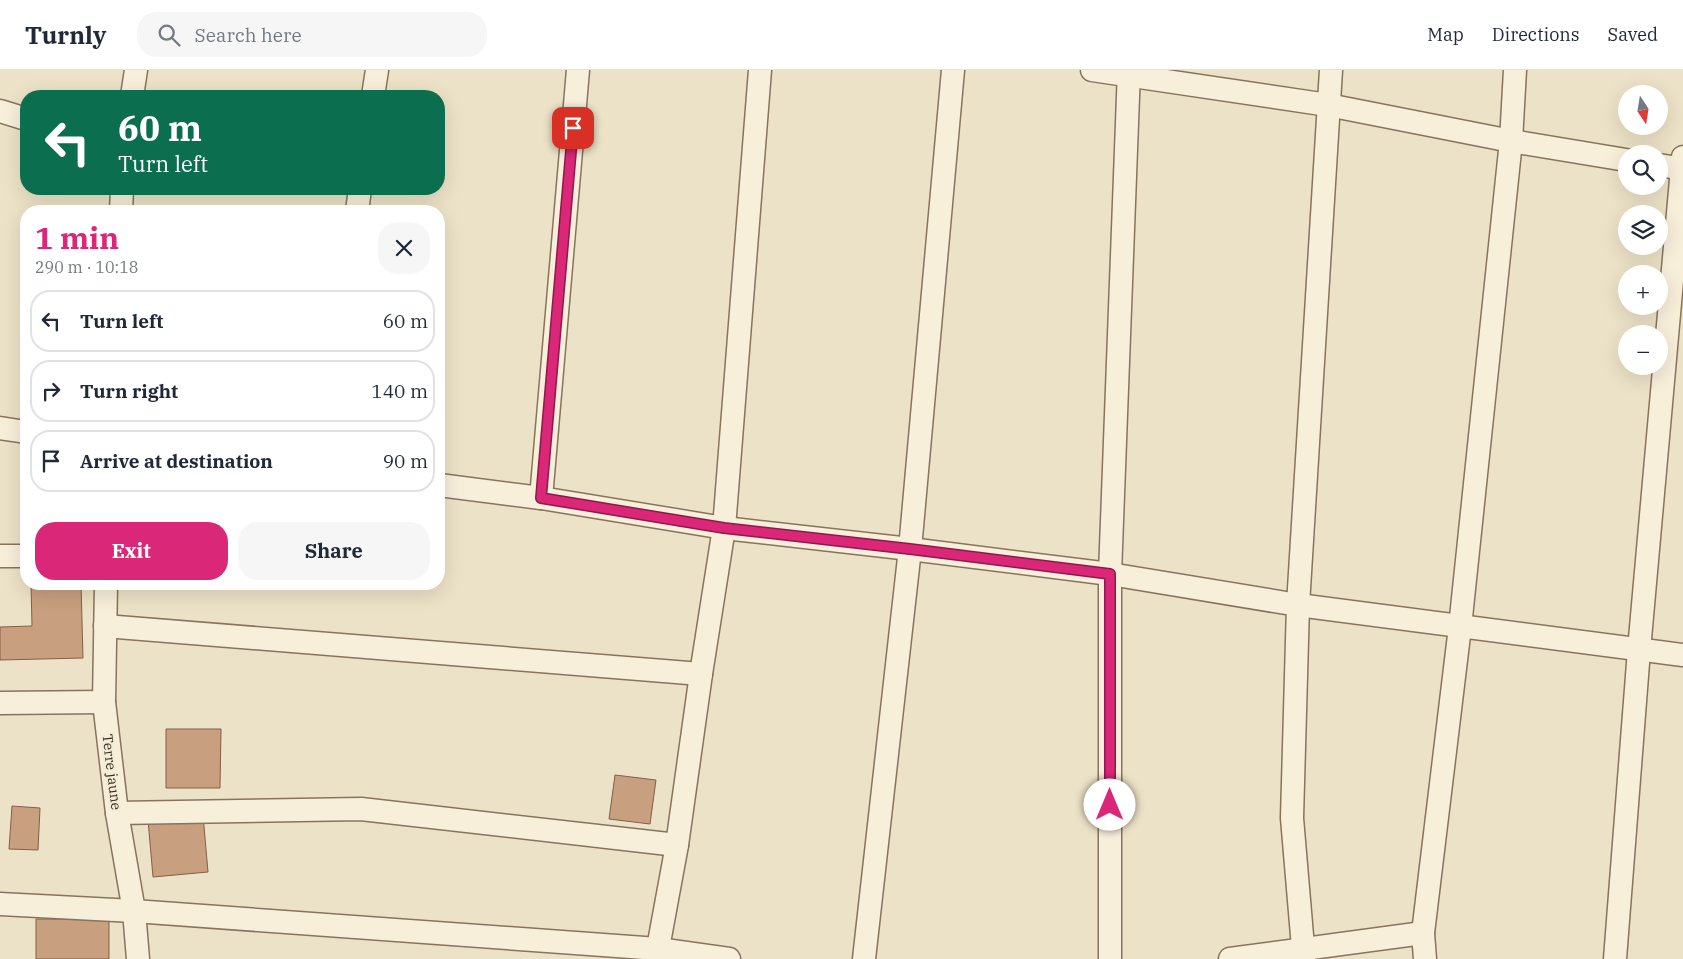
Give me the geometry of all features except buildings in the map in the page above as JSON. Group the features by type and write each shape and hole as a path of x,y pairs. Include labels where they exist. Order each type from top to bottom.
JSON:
{"street":[{"path":"133,90 136,70"},
{"path":"374,90 377,70"},
{"path":"541,498 578,70"},
{"path":"657,954 677,845 724,528 760,70"},
{"path":"864,959 910,549 953,70"},
{"path":"1092,70 1128,73 1328,105 1510,141 1618,159"},
{"path":"1303,954 1292,818 1298,605 1331,70"},
{"path":"1425,959 1423,933 1460,627 1510,141 1515,70"},
{"path":"1110,959 1110,574 1128,73"},
{"path":"0,111 20,117"},
{"path":"1614,959 1639,650 1683,165 1668,165"},
{"path":"0,428 20,431"},
{"path":"445,486 541,498 724,528 1110,574 1298,605 1683,655"},
{"path":"0,556 20,556"},
{"name":"Terre jaune","path":"106,590 104,702 117,813 134,912 138,959"},
{"path":"105,626 701,674"},
{"path":"0,703 104,702"},
{"path":"117,813 361,809 677,845"},
{"path":"0,904 134,912 729,959"},
{"path":"1230,959 1303,954 1423,933"}],"route":[{"path":"573,128 541,498 724,528 1110,574 1110,805"}]}
